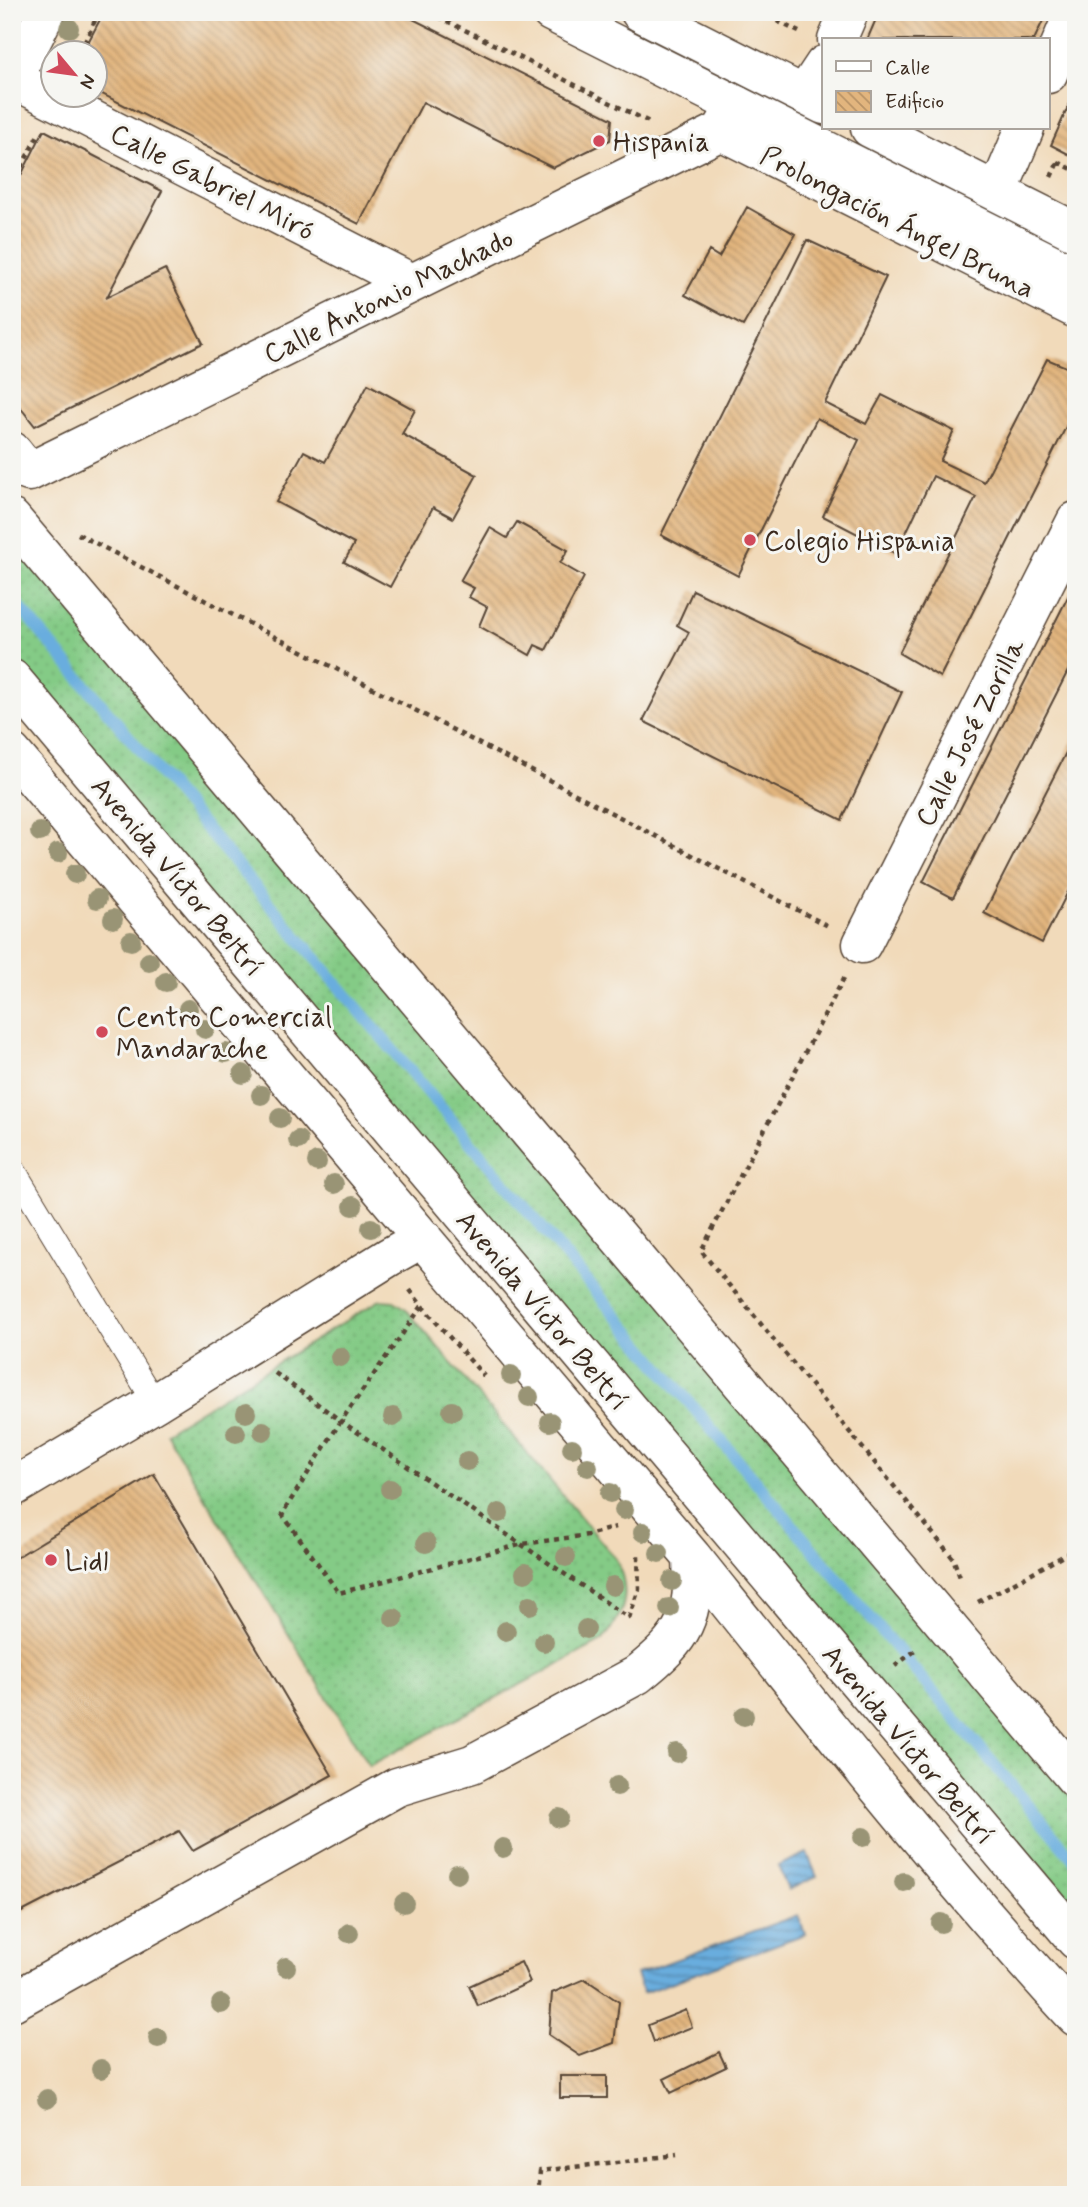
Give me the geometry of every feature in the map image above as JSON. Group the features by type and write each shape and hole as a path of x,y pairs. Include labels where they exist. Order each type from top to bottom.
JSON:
{"street":[{"path":"13,80 46,12"},
{"name":"Prolongación Ángel Bruna","path":"551,12 729,118 1076,309"},
{"path":"640,12 820,68 784,130"},
{"path":"836,38 849,12"},
{"path":"1050,69 1074,12"},
{"name":"Calle Gabriel Miró","path":"13,80 412,284"},
{"name":"Prolongación Ángel Bruna","path":"729,118 784,130 1076,276"},
{"name":"Calle Antonio Machado","path":"20,462 412,284 729,118"},
{"path":"874,130 1076,232"},
{"path":"998,192 1024,130"},
{"path":"12,519 1076,1780"},
{"name":"Calle José Zorilla","path":"862,944 1076,520"},
{"name":"Avenida Víctor Beltrí","path":"12,679 1076,1940"},
{"path":"20,769 423,1238 692,1558 867,1774 1027,1964 1076,2017"},
{"path":"12,1488 423,1238"},
{"path":"12,2002 397,1787 472,1764 637,1675 671,1645 684,1623 693,1600 692,1558"}],"lane":[{"path":"12,1167 155,1403"}],"path":[{"path":"87,38 100,12"},
{"path":"759,12 820,68"},
{"path":"12,185 41,129"},
{"path":"74,532 862,944 701,1251 953,1558 964,1588"},
{"path":"404,1282 493,1386"},
{"path":"422,1306 341,1421 282,1514 339,1593 523,1544 588,1535 616,1527"},
{"path":"266,1367 629,1618 639,1589 638,1552"},
{"path":"607,1517 623,1535"},
{"path":"983,1598 1076,1549"},
{"path":"538,2195 540,2171 677,2155"}],"green space":[{"path":"12,518 1076,1779 1076,1940 12,679"},
{"path":"380,1300 394,1301 405,1308 616,1559 625,1593 621,1612 602,1641 369,1766 165,1432"}],"water":[{"path":"807,1853 817,1877 788,1890 778,1866"},
{"path":"798,1915 805,1934 643,1993 636,1974"}],"building":[{"path":"104,12 399,12 612,119 610,140 553,168 423,102 359,224 108,97 108,38 90,38"},
{"path":"879,12 1047,12 1035,38 868,38"},
{"path":"1076,89 1076,158 1051,145"},
{"path":"44,130 162,191 107,297 165,269 203,343 35,426 12,397 12,193"},
{"path":"747,207 795,234 743,326 685,295 709,251 719,257"},
{"path":"807,240 886,277 825,403 866,424 882,395 954,431 940,461 984,482 1047,359 1076,371 1076,407 940,677 899,653 976,497 933,476 896,554 823,516 859,440 817,418 738,576 661,535"},
{"path":"368,384 415,410 402,434 477,475 453,518 433,507 390,587 344,562 354,544 276,502 304,451 325,462"},
{"path":"517,522 568,550 560,563 584,577 546,650 535,645 530,655 479,626 487,607 469,597 474,588 460,581 490,528 507,538"},
{"path":"1076,581 1076,655 953,898 923,882"},
{"path":"693,590 902,692 842,820 643,721 689,632 677,625"},
{"path":"1076,733 1076,876 1042,943 984,913"},
{"path":"154,1474 332,1775 193,1851 179,1831 12,1917 12,1560"},
{"path":"521,1962 530,1982 478,2006 469,1986"},
{"path":"585,1979 619,2002 614,2043 580,2056 549,2035 552,1993"},
{"path":"686,2010 692,2027 654,2042 648,2025"},
{"path":"719,2052 726,2067 671,2093 664,2079"},
{"path":"560,2076 607,2076 607,2098 560,2098"}],"waterway":[{"path":"12,598 1076,1862"}],"place":[{"name":"Hispania","path":"599,141"},
{"name":"Colegio Hispania","path":"750,540"},
{"name":"Centro Comercial Mandarache","path":"102,1032"},
{"name":"Lidl","path":"51,1560"}]}
